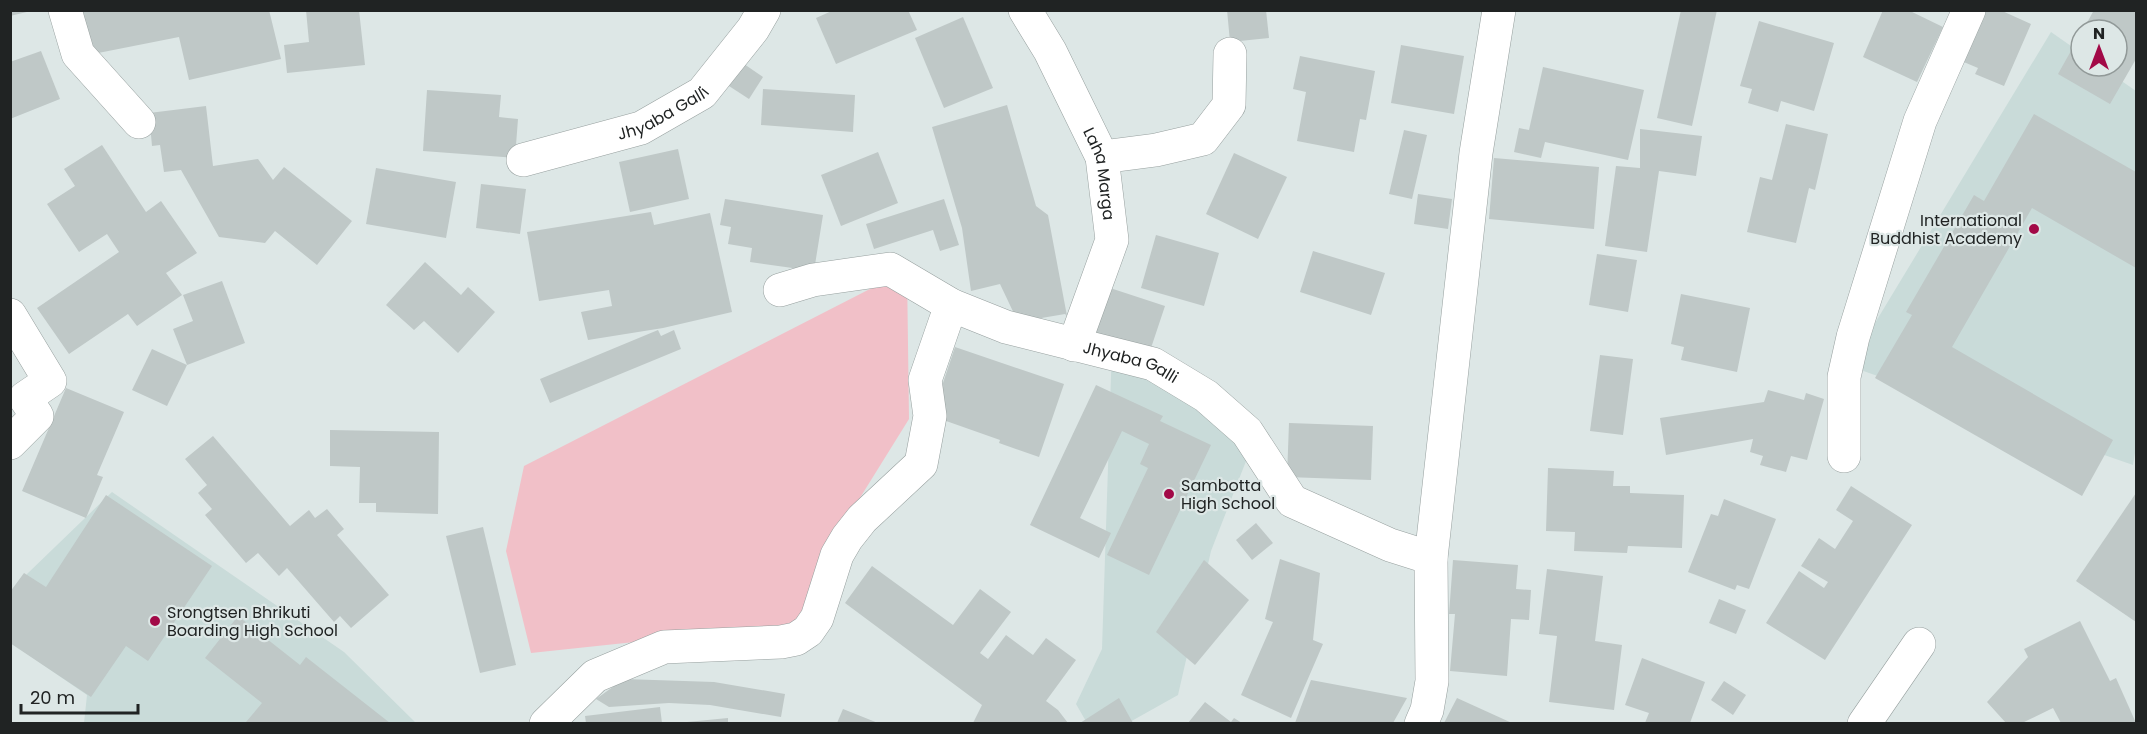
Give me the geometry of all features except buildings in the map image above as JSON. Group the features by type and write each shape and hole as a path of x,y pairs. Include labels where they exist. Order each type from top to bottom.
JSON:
{"street":[{"path":"65,10 78,54 139,122"},
{"name":"Jhyaba Galli","path":"523,160 641,128 702,93 753,29 764,10"},
{"name":"Laha Marga","path":"1025,10 1050,51 1102,157 1112,240 1074,345"},
{"path":"1421,723 1427,710 1432,681 1431,558 1476,153 1499,10"},
{"path":"1844,456 1844,377 1853,337 1920,121 1969,10"},
{"path":"1102,157 1156,150 1203,139 1229,105 1230,54"},
{"name":"Jhyaba Galli","path":"780,290 813,280 890,269 951,304 1006,327 1153,364 1206,396 1246,432 1292,501 1390,545 1431,558"},
{"path":"546,723 595,676 664,647 781,642 796,639 808,630 817,618 837,555 847,538 862,519 921,464 930,416 925,380 951,304"},
{"path":"10,315 50,381 25,398 37,416 10,443"},
{"path":"1864,723 1919,644"}],"shaded area":[{"name":"International Buddhist Academy","path":"2051,32 2069,45 2069,78 2117,78 2136,91 2136,447 2133,465 1849,366"},
{"path":"907,270 909,419 858,501 795,625 531,653 506,551 524,466"},
{"name":"Sambotta High School","path":"1112,346 1255,438 1211,551 1178,695 1128,723 1087,723 1076,704 1102,649"},
{"name":"Srongtsen Bhrikuti Boarding High School","path":"112,492 344,652 416,723 84,723 87,695 11,643 11,598 27,574"}],"place":[{"name":"International Buddhist Academy","path":"2034,229"},
{"name":"Sambotta High School","path":"1169,494"},
{"name":"Srongtsen Bhrikuti Boarding High School","path":"155,621"}]}
